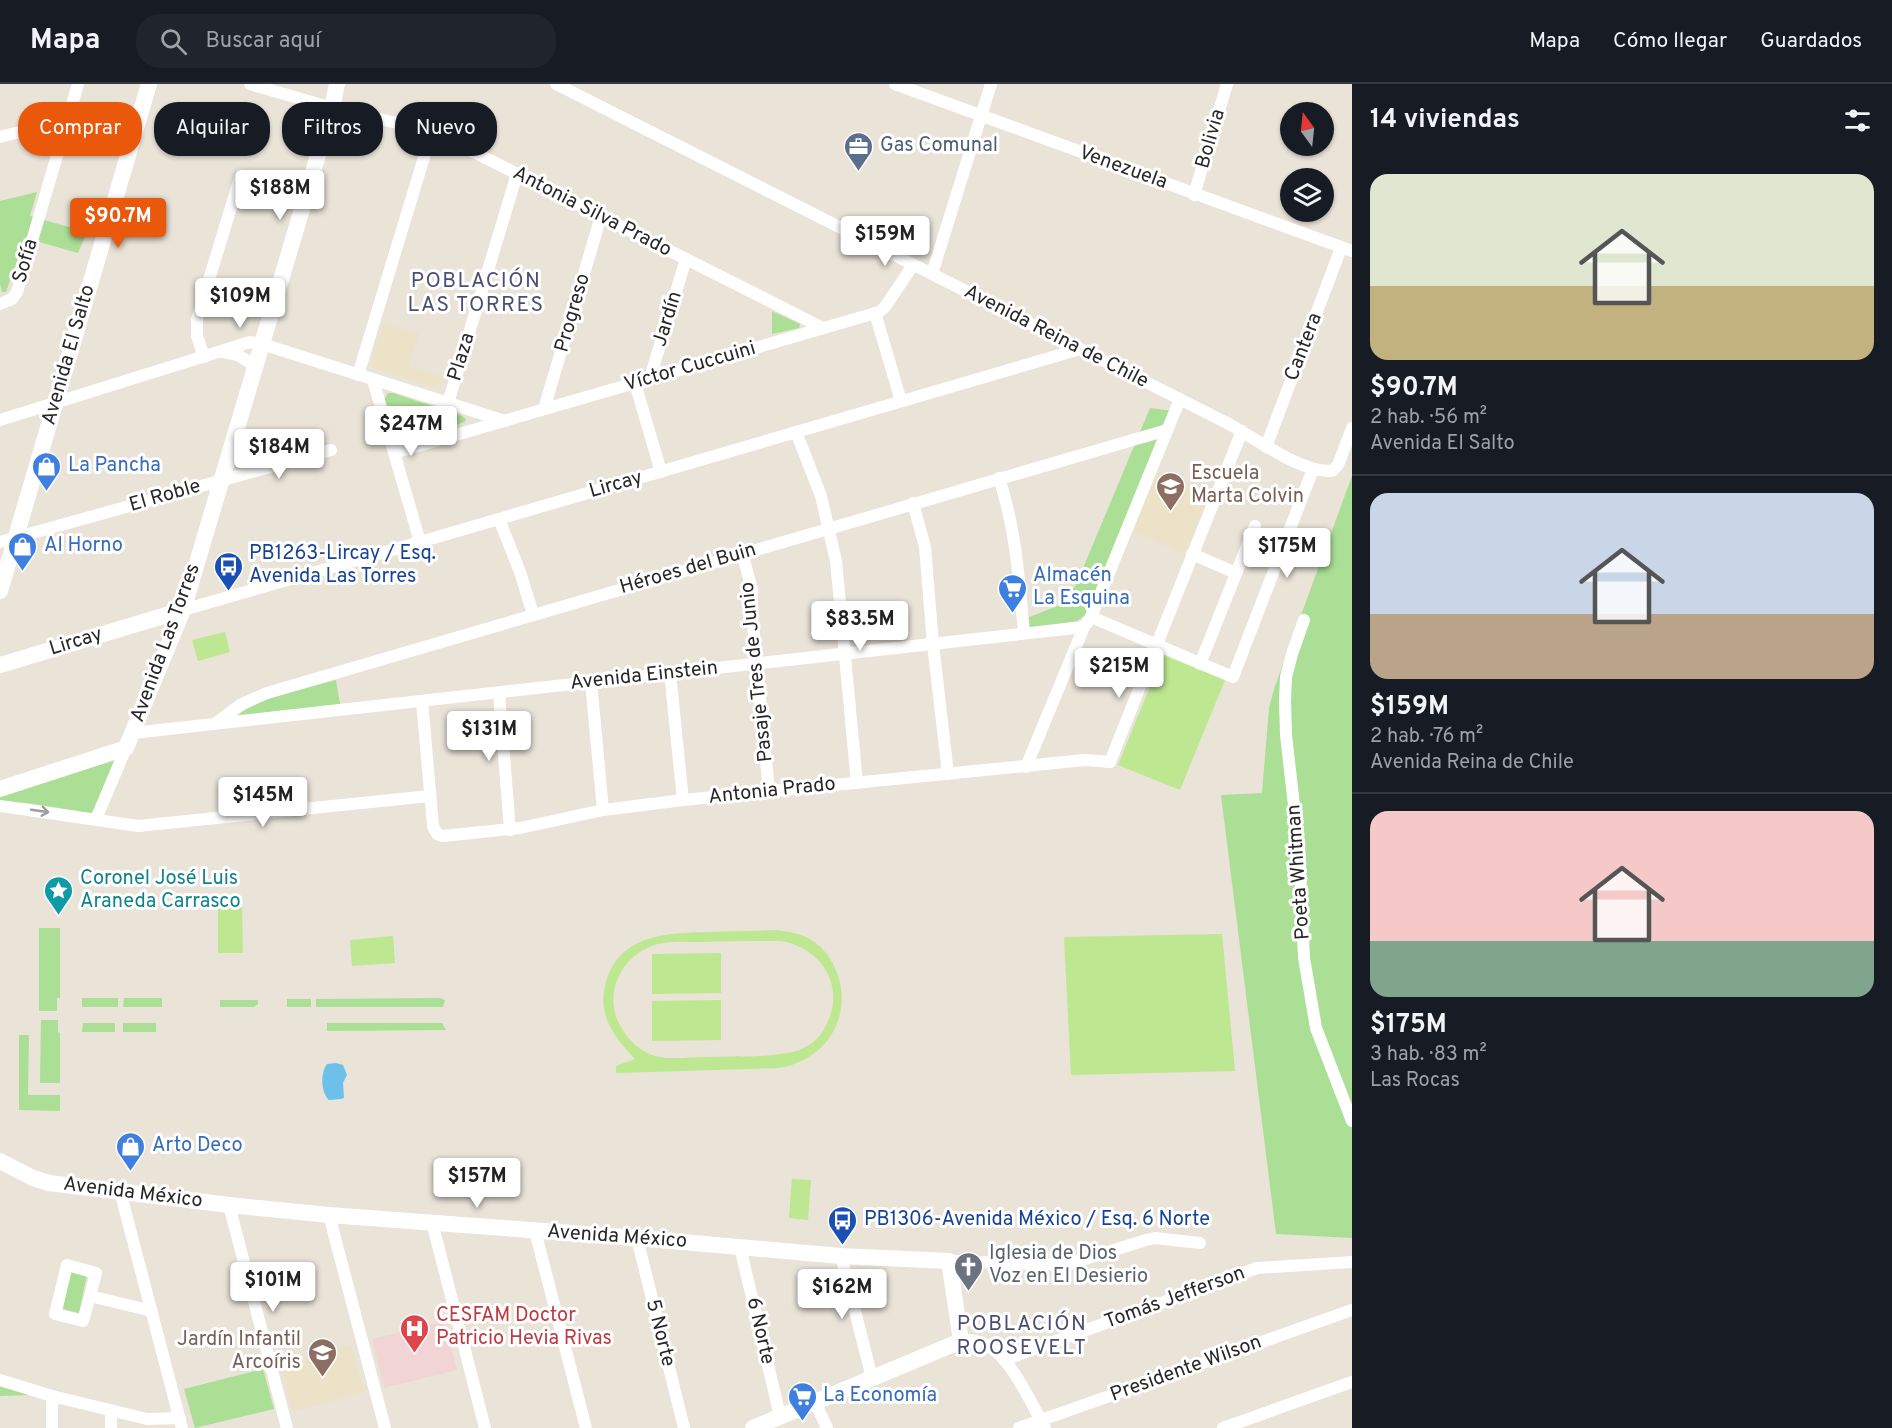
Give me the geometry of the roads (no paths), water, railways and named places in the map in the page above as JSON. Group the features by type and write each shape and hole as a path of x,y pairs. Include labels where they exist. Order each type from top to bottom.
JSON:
{"street":[{"name":"Sofía","path":"72,102 78,84"},
{"name":"Avenida El Salto","path":"0,591 8,540 54,404 149,84"},
{"name":"Antonia Silva Prado","path":"250,84 312,102"},
{"name":"Avenida Las Torres","path":"333,102 337,84"},
{"name":"Avenida Reina de Chile","path":"556,84 1180,399 1242,431 1266,447 1312,469 1332,471 1338,465 1352,428"},
{"name":"Venezuela","path":"895,84 1347,249"},
{"path":"933,274 991,84"},
{"name":"Bolivia","path":"1194,195 1227,84"},
{"path":"0,137 18,132"},
{"name":"Sofía","path":"0,304 12,299 16,292 56,156"},
{"name":"Avenida Las Torres","path":"96,819 183,610 318,156"},
{"path":"358,375 424,156"},
{"name":"Antonia Silva Prado","path":"481,156 823,328"},
{"name":"Plaza","path":"448,403 517,174"},
{"path":"204,357 198,336 197,319 239,180 243,176 249,176 307,193"},
{"name":"Progreso","path":"544,409 601,216"},
{"name":"Cantera","path":"1266,447 1347,249"},
{"name":"Jardín","path":"651,378 686,259"},
{"path":"902,401 875,313 885,308 913,265"},
{"name":"Víctor Cuccuini","path":"394,453 875,313"},
{"path":"0,420 222,352 244,343 262,344 505,421"},
{"name":"Lircay","path":"0,665 1080,349"},
{"path":"222,352 238,355 255,366"},
{"path":"374,380 420,542"},
{"path":"635,383 661,472"},
{"path":"1026,767 1180,399"},
{"name":"Héroes del Buin","path":"216,723 240,705 267,693 1167,430"},
{"path":"1156,646 1242,431"},
{"path":"796,432 816,482 836,561 857,783"},
{"name":"El Roble","path":"8,540 331,450"},
{"path":"1087,622 1156,646 1233,677 1312,469"},
{"path":"999,478 1013,528 1024,633"},
{"path":"913,503 925,547 933,644 948,774"},
{"path":"499,519 520,572 533,614"},
{"path":"1200,664 1255,526"},
{"name":"Pasaje Tres de Junio","path":"742,553 753,593 752,614 769,792"},
{"path":"1192,554 1236,573"},
{"path":"151,619 172,634"},
{"name":"Poeta Whitman","path":"1304,620 1286,676 1285,701 1286,735 1299,849 1304,957 1316,1028 1352,1121"},
{"name":"Avenida Einstein","path":"0,789 129,741 216,723 933,644 1024,633 1087,622"},
{"name":"Antonia Prado","path":"430,796 433,826 437,834 445,837 510,830 603,810 683,800 1085,760 1110,762 1156,646"},
{"path":"670,674 683,800"},
{"path":"591,682 603,810"},
{"path":"499,693 510,830"},
{"path":"0,806 138,826 430,796 422,701"},
{"name":"Avenida México","path":"0,1161 41,1181 230,1205 841,1256 1066,1265 1155,1238 1200,1243"},
{"path":"0,1380 52,1396 159,1423 181,1423 120,1191"},
{"path":"230,1205 287,1428"},
{"path":"329,1215 386,1428"},
{"path":"432,1222 485,1428"},
{"path":"535,1231 585,1428"},
{"name":"5 Norte","path":"637,1238 684,1428"},
{"name":"6 Norte","path":"740,1247 780,1416"},
{"path":"841,1256 872,1378"},
{"path":"949,1261 961,1341"},
{"name":"Tomás Jefferson","path":"1004,1360 1257,1268 1352,1262"},
{"path":"66,1265 96,1273 90,1296 83,1321 55,1314 66,1265"},
{"path":"90,1296 152,1311"},
{"name":"Presidente Wilson","path":"1019,1428 1043,1424 1352,1310"},
{"path":"753,1428 961,1341 971,1340 982,1342 992,1348 1004,1360 1043,1424"},
{"path":"1223,1428 1352,1382"},
{"path":"52,1396 52,1428"},
{"path":"815,1402 827,1428"},
{"path":"111,1411 111,1428"}],"water":[{"path":"327,1064 343,1065 347,1075 343,1083 344,1098 329,1100 323,1088 322,1078"}],"place":[{"name":"Gas Comunal","path":"859,172"},
{"name":"La Pancha","path":"47,492"},
{"name":"Escuela Marta Colvin","path":"1170,512"},
{"name":"Al Horno","path":"23,572"},
{"name":"PB1263-Lircay / Esq. Avenida Las Torres","path":"228,592"},
{"name":"Almacén La Esquina","path":"1012,614"},
{"name":"Coronel José Luis Araneda Carrasco","path":"59,916"},
{"name":"Arto Deco","path":"131,1172"},
{"name":"PB1306-Avenida México / Esq. 6 Norte","path":"843,1246"},
{"name":"Iglesia de Dios Voz en El Desierio","path":"968,1292"},
{"name":"CESFAM Doctor Patricio Hevia Rivas","path":"415,1354"},
{"name":"Jardín Infantil Arcoíris","path":"322,1378"},
{"name":"La Economía","path":"802,1422"}],"district":[{"name":"POBLACIÓN LAS TORRES","path":"476,293"},
{"name":"POBLACIÓN ROOSEVELT","path":"1022,1336"}]}
